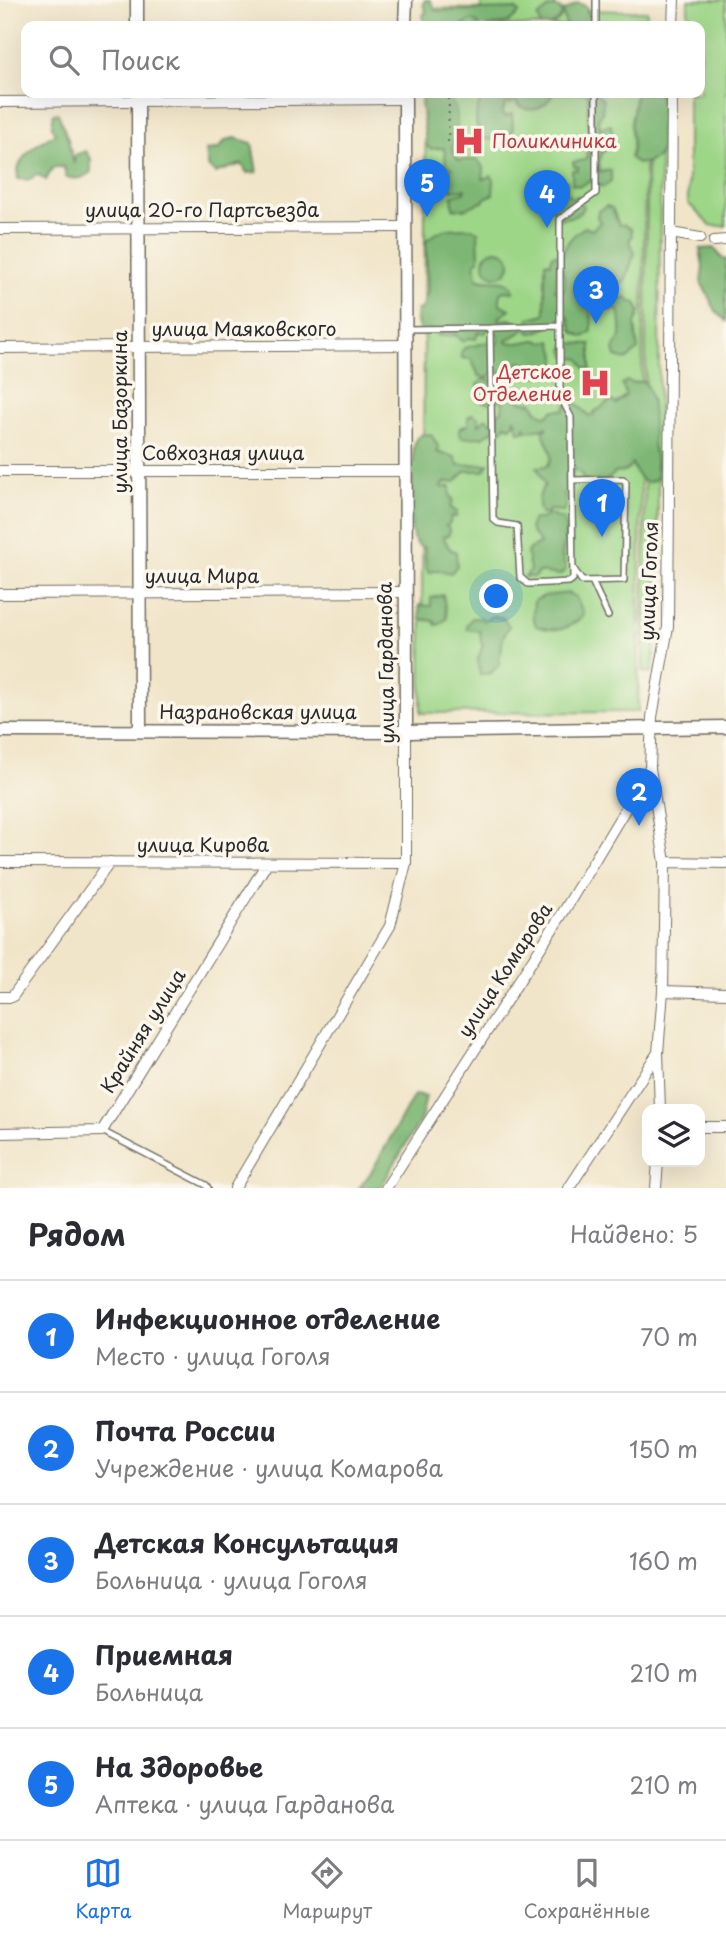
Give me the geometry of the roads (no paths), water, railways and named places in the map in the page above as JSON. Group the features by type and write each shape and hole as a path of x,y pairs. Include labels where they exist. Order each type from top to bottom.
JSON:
{"street":[{"path":"137,0 137,21"},
{"path":"405,21 406,0"},
{"path":"673,21 674,0"},
{"path":"0,102 110,98"},
{"name":"улица Базоркина","path":"138,98 139,731"},
{"name":"улица Гарданова","path":"235,1188 390,926 406,863 405,98"},
{"name":"улица Гоголя","path":"660,1104 658,1053 663,991 665,862 650,768 652,728 668,627 673,98"},
{"name":"улица 20-го Партсъезда","path":"0,229 405,227"},
{"path":"671,233 700,238"},
{"path":"714,240 726,240"},
{"name":"улица Маяковского","path":"0,348 405,345"},
{"name":"Совхозная улица","path":"0,471 405,471"},
{"name":"улица Мира","path":"0,594 404,592"},
{"name":"Назрановская улица","path":"0,731 406,732 726,727"},
{"name":"улица Комарова","path":"386,1188 564,911 650,768"},
{"name":"улица Кирова","path":"0,862 406,863"},
{"path":"0,997 12,997 110,862"},
{"path":"665,862 726,863"},
{"name":"Крайняя улица","path":"102,1131 267,863"},
{"path":"663,991 726,993"},
{"path":"569,1188 658,1053"},
{"path":"705,1127 726,1127"},
{"path":"0,1133 102,1131"},
{"path":"656,1188 658,1167"}],"lane":[{"path":"596,0 596,21"},
{"path":"490,328 493,519 498,523 514,524 519,529 520,577 523,581 528,584 570,582 573,579 573,568 570,417 560,396 560,219 596,193 596,98"},
{"path":"405,329 559,327"},
{"path":"572,480 625,481 625,579 582,581 573,568"},
{"path":"592,581 608,617"},
{"path":"102,1131 208,1188"}],"place":[{"name":"Поликлиника","path":"469,141"},
{"name":"На Здоровье","path":"427,217"},
{"name":"Приемная","path":"547,228"},
{"name":"Детская Консультация","path":"596,324"},
{"name":"Детское Отделение","path":"595,383"},
{"name":"Инфекционное отделение","path":"602,537"},
{"name":"Почта России","path":"639,826"}]}
